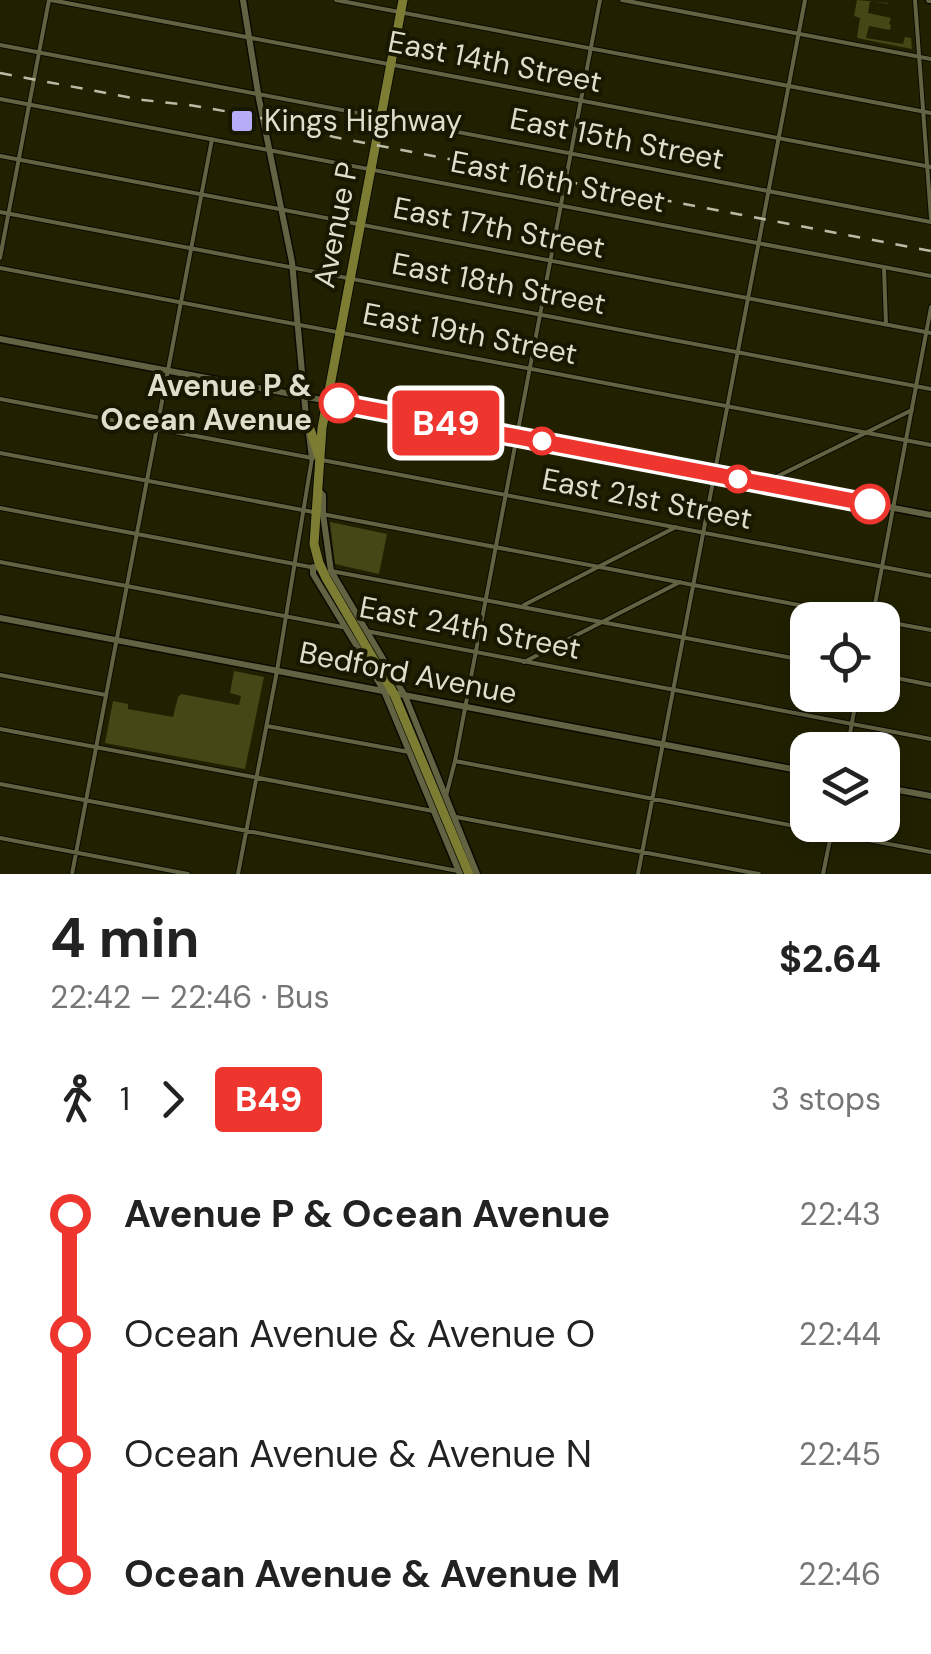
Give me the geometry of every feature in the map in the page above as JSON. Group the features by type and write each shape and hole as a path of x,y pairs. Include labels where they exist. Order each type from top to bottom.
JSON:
{"main road":[{"path":"242,0 293,268 306,416 316,459 319,513 314,544 322,569 362,630 394,694 468,873"},
{"name":"Avenue P","path":"316,459 403,0"},
{"path":"0,338 931,515"},
{"path":"322,569 313,574 345,628 394,694"},
{"name":"Bedford Avenue","path":"0,618 790,769"},
{"path":"419,753 446,796 444,814"},
{"path":"900,790 931,796"}],"street":[{"name":"East 14th Street","path":"50,0 929,167"},
{"path":"0,258 50,0"},
{"path":"336,0 931,113"},
{"path":"446,796 600,0"},
{"path":"622,0 931,59"},
{"path":"638,874 805,0"},
{"path":"915,0 931,220"},
{"name":"East 15th Street","path":"0,44 931,220"},
{"name":"East 16th Street","path":"0,99 931,276"},
{"path":"72,874 212,140"},
{"name":"East 17th Street","path":"0,156 929,332"},
{"name":"East 18th Street","path":"0,212 931,389"},
{"name":"East 19th Street","path":"0,268 931,445"},
{"path":"885,268 886,324"},
{"path":"878,602 931,308"},
{"name":"East 21st Street","path":"0,399 931,576"},
{"path":"764,484 912,410"},
{"path":"0,453 790,603"},
{"name":"Avenue P","path":"238,874 303,511 316,459"},
{"path":"0,508 790,658"},
{"path":"521,606 676,527"},
{"name":"East 24th Street","path":"0,562 931,740"},
{"path":"524,662 680,582"},
{"path":"900,624 931,630"},
{"path":"0,675 106,695"},
{"path":"900,679 931,685"},
{"path":"850,732 854,712"},
{"path":"266,726 419,753"},
{"path":"0,729 759,874"},
{"path":"455,761 790,825"},
{"path":"0,784 468,873"},
{"path":"0,838 188,874"},
{"path":"823,874 829,842"},
{"path":"878,842 931,852"}],"shaded area":[{"path":"857,0 870,1 868,13 891,18 890,30 869,26 866,38 903,44 905,37 911,38 912,49 857,38"},
{"path":"330,522 387,534 379,574 335,564"},
{"path":"234,671 264,677 245,769 105,743 113,701 128,704 128,709 173,717 181,694 239,705 241,696 230,693"}],"railway":[{"path":"0,73 253,116 334,137 931,251"}],"bus line":[{"name":"B49","path":"339,403 870,504"}],"place":[{"name":"Kings Highway","path":"242,121"},
{"name":"Avenue P & Ocean Avenue","path":"339,403"}]}
